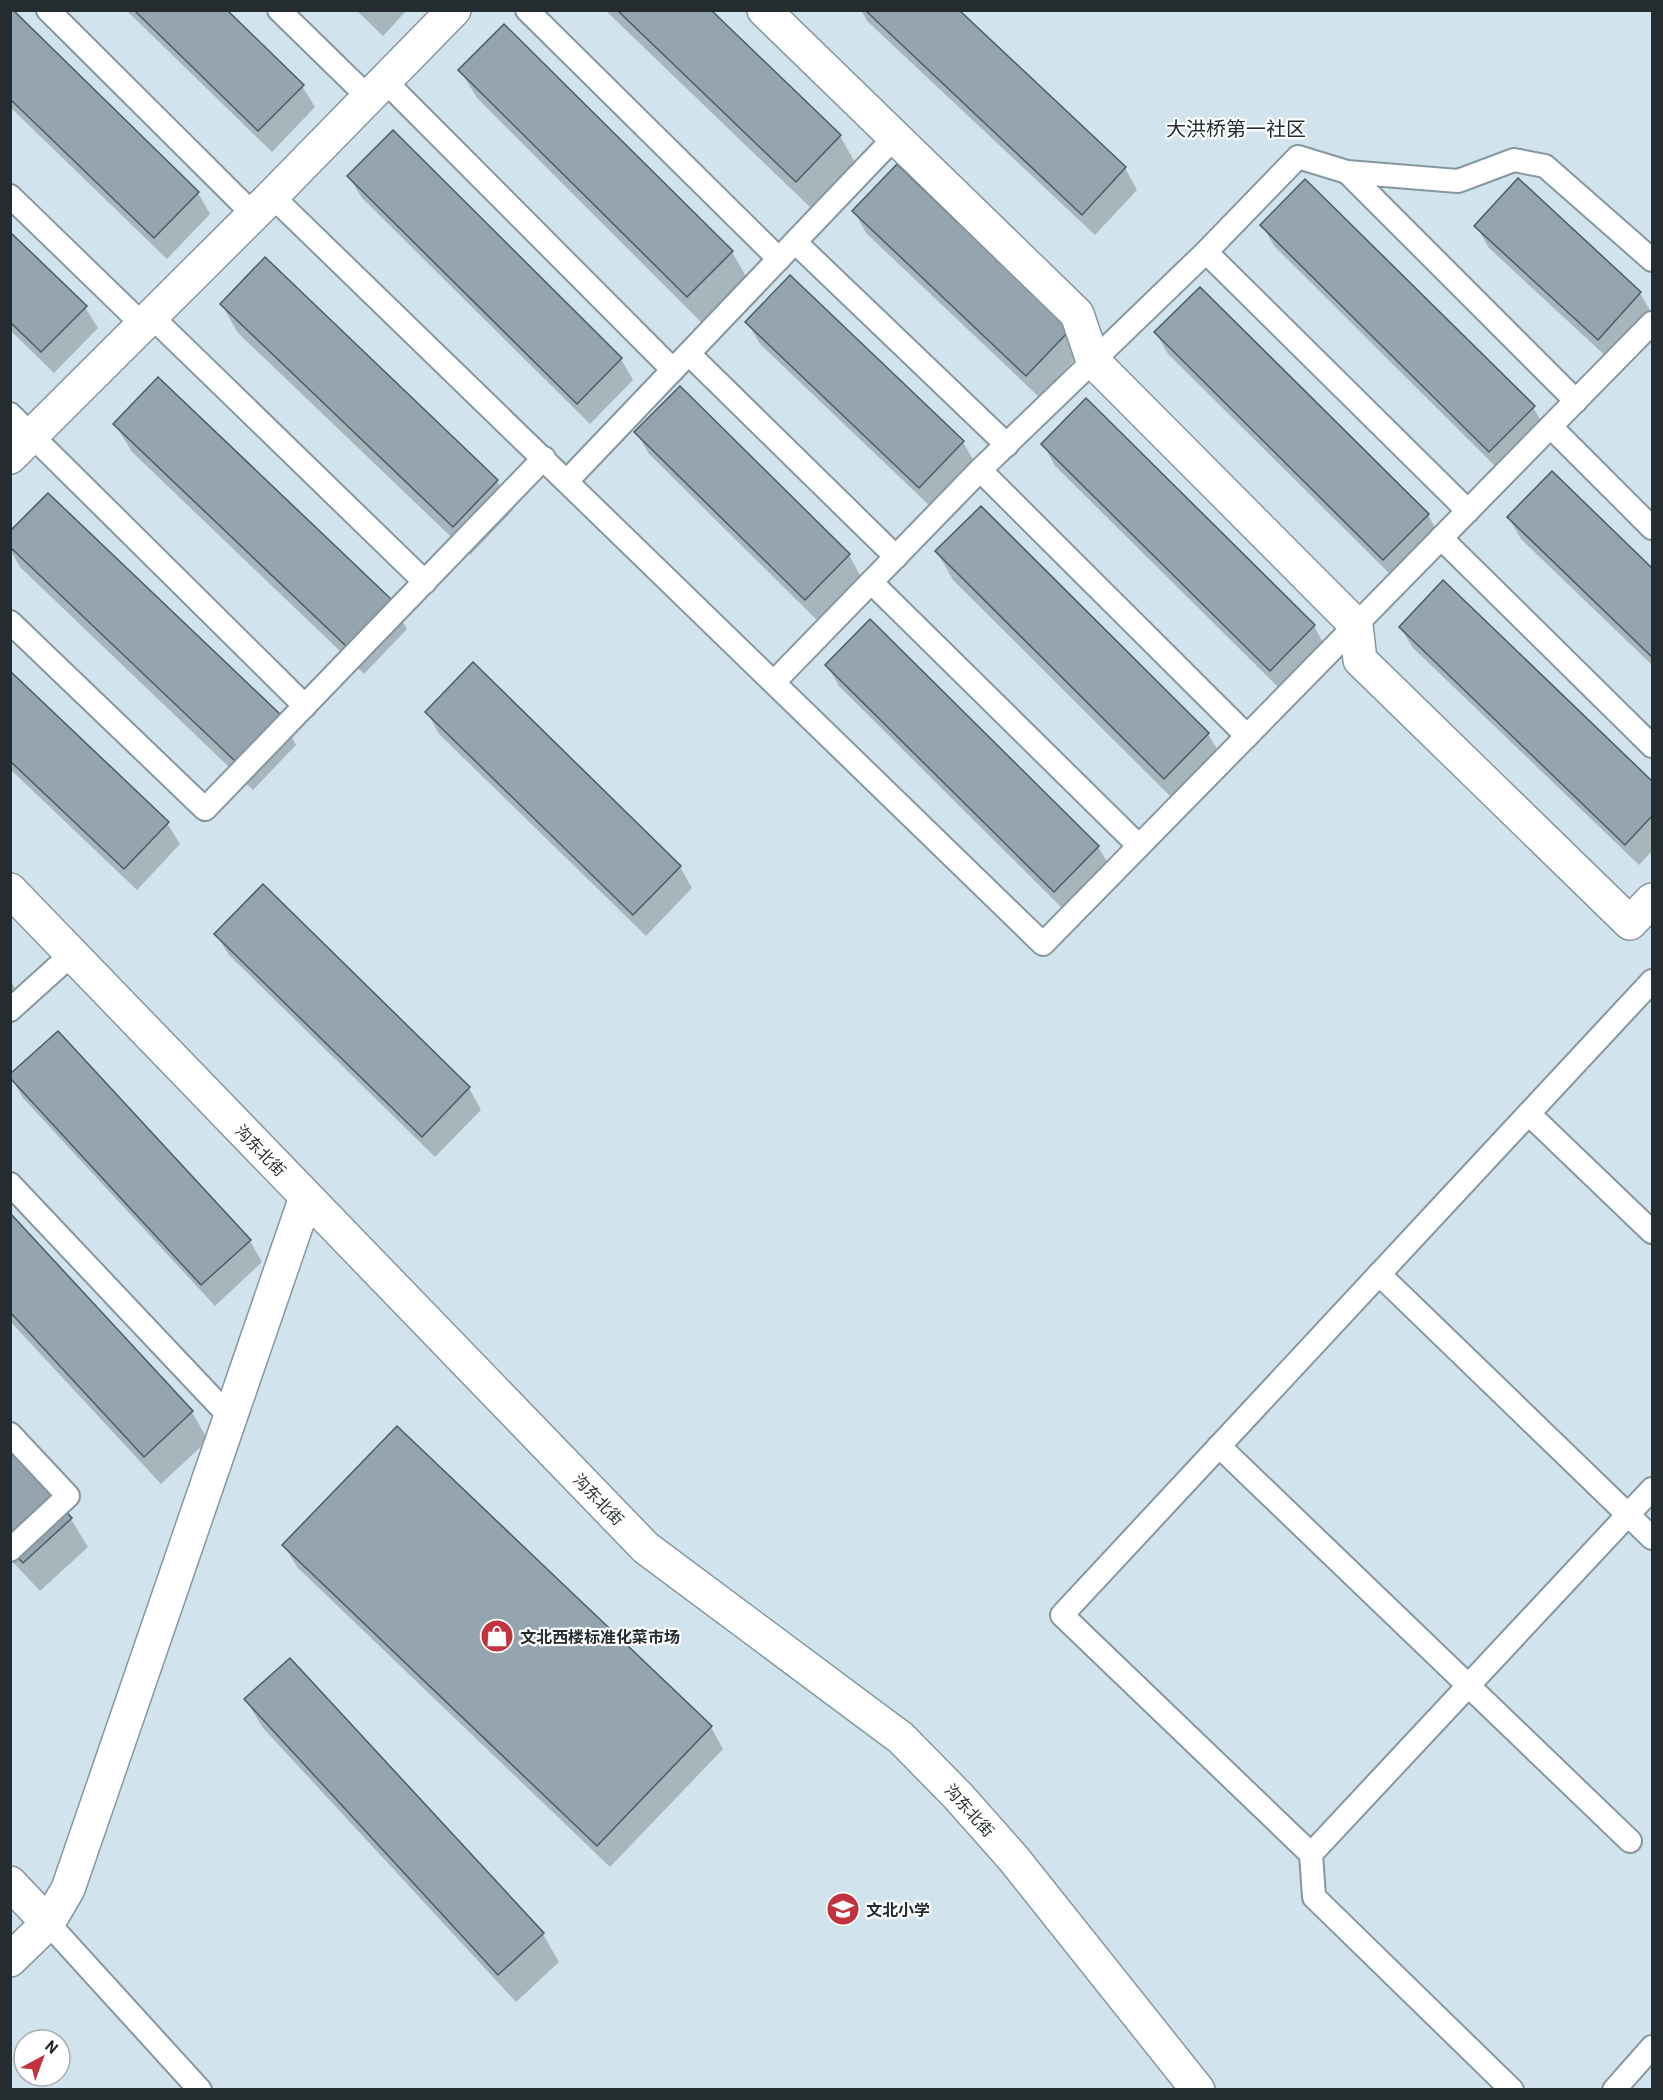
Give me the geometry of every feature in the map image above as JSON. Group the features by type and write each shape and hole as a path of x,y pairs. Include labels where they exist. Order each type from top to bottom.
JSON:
{"street":[{"path":"18,436 146,320 263,205 454,10"},
{"path":"764,10 1077,314 1093,361 1356,625 1360,660 1630,923 1653,900"},
{"name":"沟东北街","path":"10,890 646,1548 901,1738 958,1796 1013,1858 1198,2090"},
{"path":"10,1960 48,1923 68,1889 306,1197"},
{"path":"10,1883 48,1923"}],"lane":[{"path":"48,10 544,458 1043,944 1653,323"},
{"path":"279,10 377,89 673,370"},
{"path":"527,10 779,259"},
{"path":"567,481 895,138"},
{"path":"774,682 980,470 1206,252 1298,157 1347,172 1458,181 1514,160 1545,166 1653,260"},
{"path":"1347,172 1576,401"},
{"path":"10,196 146,320 425,582"},
{"path":"795,242 1007,445"},
{"path":"1206,252 1468,511"},
{"path":"689,354 896,557"},
{"path":"1551,427 1653,528"},
{"path":"18,436 305,706"},
{"path":"10,622 205,809 544,458"},
{"path":"980,470 1247,736"},
{"path":"1441,538 1653,746"},
{"path":"871,582 1139,846"},
{"path":"10,1010 72,954"},
{"path":"1512,2090 1314,1897 1311,1854 1062,1614 1653,981"},
{"path":"1528,1114 1653,1232"},
{"path":"10,1184 230,1417"},
{"path":"1379,1274 1653,1538"},
{"path":"10,1434 68,1496 10,1550"},
{"path":"1219,1446 1630,1841"},
{"path":"1311,1854 1653,1489"},
{"path":"48,1923 200,2090"},
{"path":"1614,2090 1653,2047"}],"building":[{"path":"10,10 13,10 199,192 154,238 10,99"},
{"path":"134,10 227,10 304,85 258,131"},
{"path":"617,10 711,10 841,135 796,182"},
{"path":"865,10 959,10 1126,167 1082,215"},
{"path":"504,24 733,251 687,297 458,70"},
{"path":"393,130 622,358 577,404 347,176"},
{"path":"897,164 1070,330 1026,376 852,211"},
{"path":"1518,178 1641,292 1598,340 1474,226"},
{"path":"1305,179 1535,406 1489,452 1260,225"},
{"path":"10,232 87,306 41,352 10,322"},
{"path":"265,257 498,480 453,527 220,304"},
{"path":"790,275 964,441 919,488 745,322"},
{"path":"1200,287 1429,514 1383,560 1154,332"},
{"path":"158,377 392,600 347,647 113,424"},
{"path":"680,386 850,554 805,600 634,432"},
{"path":"1086,398 1315,625 1270,671 1041,444"},
{"path":"1552,471 1652,568 1652,657 1507,517"},
{"path":"48,493 281,715 236,762 10,547 10,531"},
{"path":"981,506 1209,733 1164,779 935,551"},
{"path":"1443,580 1652,781 1652,816 1625,845 1399,627"},
{"path":"870,619 1099,846 1054,892 825,665"},
{"path":"473,662 681,866 633,915 425,712"},
{"path":"10,671 169,822 124,869 10,761"},
{"path":"263,884 470,1087 422,1137 214,934"},
{"path":"58,1031 251,1240 201,1285 10,1078 10,1074"},
{"path":"10,1213 193,1411 144,1457 10,1312"},
{"name":"文北西楼标准化菜市场","path":"397,1426 712,1726 597,1846 282,1545"},
{"path":"10,1451 72,1518 23,1563 10,1550"},
{"path":"290,1658 544,1933 498,1975 244,1699"}],"place":[{"name":"文北西楼标准化菜市场","path":"497,1636"},
{"name":"文北小学","path":"843,1909"}],"district":[{"name":"大洪桥第一社区","path":"1236,128"}]}
